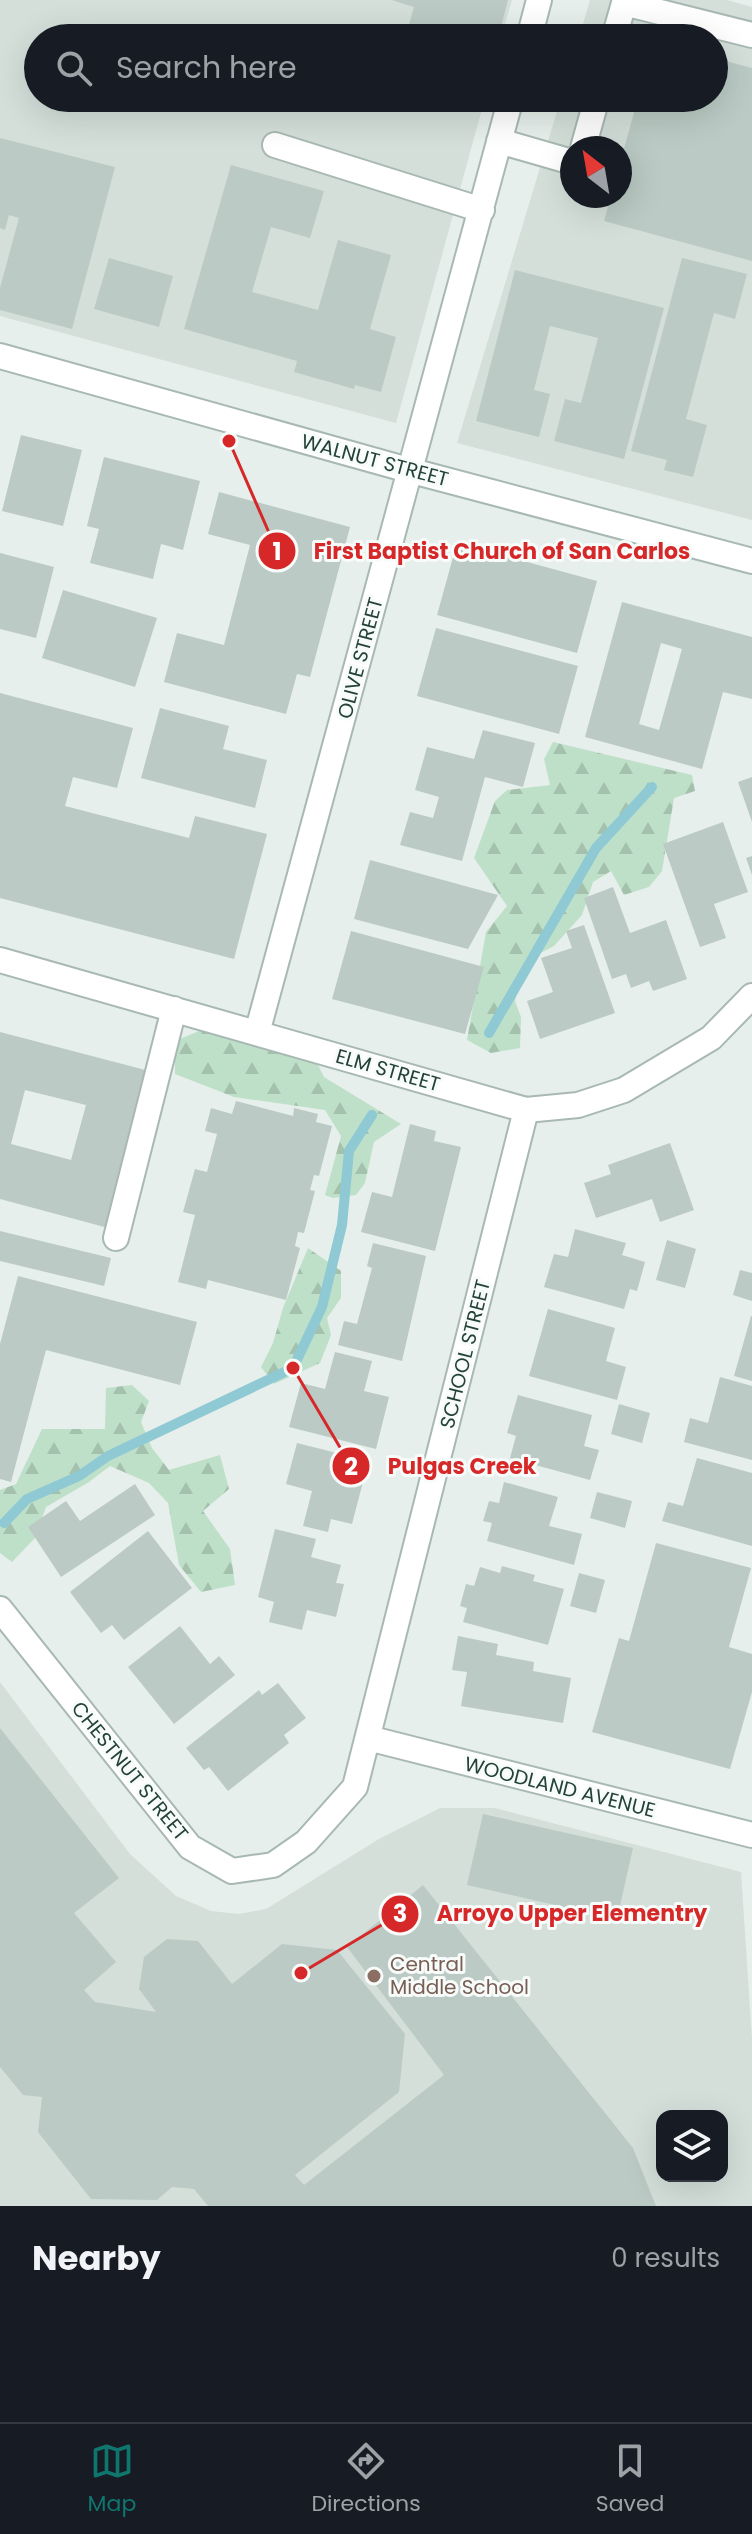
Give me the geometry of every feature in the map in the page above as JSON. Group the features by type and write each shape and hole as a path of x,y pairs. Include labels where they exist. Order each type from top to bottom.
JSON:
{"street":[{"path":"533,24 539,0"},
{"path":"618,24 624,3 708,24"},
{"path":"728,29 752,35"},
{"name":"OLIVE STREET","path":"257,1033 507,112"},
{"path":"586,136 593,112"},
{"path":"499,141 560,159"},
{"path":"275,145 482,210"},
{"name":"WALNUT STREET","path":"0,356 412,471 752,561"},
{"name":"ELM STREET","path":"0,960 526,1110 578,1105 624,1090 711,1038 752,996"},
{"path":"116,1238 174,1009"},
{"name":"SCHOOL STREET","path":"368,1738 526,1110"},
{"name":"CHESTNUT STREET","path":"5,1625 190,1847 232,1871 273,1865 306,1842 355,1787 368,1738"},
{"name":"WOODLAND AVENUE","path":"368,1738 752,1835"}],"shaded area":[{"path":"0,0 512,0 505,24 24,24 24,112 481,112 396,423 0,316"},
{"path":"590,0 727,0 752,7 752,520 457,443 557,112 728,112 728,24 583,24"},
{"name":"Central Middle School","path":"0,1682 130,1854 176,1896 211,1911 239,1914 266,1909 379,1839 440,1808 495,1808 741,1872 752,2039 752,2206 0,2206"}],"green space":[{"path":"553,742 692,775 695,791 674,798 662,871 649,887 624,895 611,871 593,882 582,915 554,946 525,961 515,1001 521,1017 520,1048 491,1053 467,1040 486,932 507,906 474,858 495,801 507,790 550,785 544,759"},
{"path":"199,1031 271,1045 315,1059 324,1077 401,1124 374,1142 365,1183 356,1195 333,1198 325,1195 341,1136 325,1110 234,1097 175,1074 175,1041"},
{"path":"308,1248 341,1271 341,1298 327,1318 331,1335 320,1363 274,1384 261,1367"},
{"path":"132,1385 149,1401 141,1422 152,1448 169,1470 220,1455 229,1489 203,1511 230,1549 235,1585 201,1592 179,1565 168,1503 149,1483 110,1466 46,1507 35,1538 12,1562 0,1553 0,1490 16,1484 42,1429 105,1429 106,1388"}],"building":[{"path":"392,0 508,0 502,24 409,24 414,7"},
{"path":"728,62 752,68 752,261 604,221 608,208 632,208 632,136 627,136 634,112 728,112"},
{"path":"0,138 115,167 72,329 0,310 0,288 19,218 9,215 5,230 0,228"},
{"path":"231,165 324,191 310,238 271,227 252,292 318,310 338,240 391,255 370,329 396,337 381,392 355,385 354,389 294,372 297,361 184,329"},
{"path":"109,258 173,276 159,327 94,309"},
{"path":"682,258 747,274 735,319 714,313 686,419 707,425 693,477 664,470 667,460 631,451"},
{"path":"515,270 664,308 624,459 554,441 565,399 581,403 598,338 550,326 534,390 550,394 539,437 476,421"},
{"path":"21,435 82,450 63,526 2,511"},
{"path":"104,457 200,481 183,550 161,544 153,579 90,563 99,529 87,526"},
{"path":"219,492 350,527 310,677 297,674 286,714 164,682 177,633 224,645 250,545 208,534"},
{"path":"457,543 597,581 577,653 437,615"},
{"path":"0,553 54,567 36,638 0,629"},
{"path":"63,590 157,618 135,687 42,658"},
{"path":"622,602 752,637 752,699 723,692 702,769 585,737","holes":["661,643 682,649 659,730 639,724"]},
{"path":"436,628 578,666 559,734 417,696"},
{"path":"0,693 133,728 117,788 73,777 65,806 189,838 195,816 267,834 234,959 0,898"},
{"path":"160,708 229,726 223,749 267,760 255,808 141,778"},
{"path":"483,730 535,743 523,787 485,777 462,861 400,845 410,812 433,818 439,797 415,790 427,747 474,759"},
{"path":"752,777 752,822 738,782"},
{"path":"723,822 748,892 714,904 726,938 700,947 663,844"},
{"path":"752,856 752,875 746,858"},
{"path":"370,860 498,895 468,949 354,919"},
{"path":"613,887 630,933 666,920 687,979 653,991 649,981 631,988 626,974 612,979 584,898"},
{"path":"584,925 615,1013 540,1039 527,1001 553,992 541,958 572,948 566,931"},
{"path":"351,931 484,967 465,1034 332,999"},
{"path":"0,1032 153,1072 112,1229 0,1199","holes":["25,1090 86,1105 71,1160 11,1144"]},
{"path":"236,1101 293,1116 294,1108 318,1114 316,1122 332,1126 319,1176 314,1175 310,1190 315,1191 304,1233 298,1232 295,1246 300,1248 286,1300 208,1280 206,1289 178,1282 195,1215 183,1212 195,1169 207,1172 217,1134 205,1131 211,1108 232,1114"},
{"path":"410,1124 436,1131 434,1141 461,1147 435,1251 361,1232 372,1192 392,1197"},
{"path":"670,1143 694,1210 660,1222 652,1199 596,1218 584,1183 611,1174 608,1165"},
{"path":"575,1229 626,1243 622,1255 645,1262 637,1291 630,1289 624,1309 544,1287 554,1254 568,1257"},
{"path":"0,1231 111,1258 104,1286 0,1261"},
{"path":"667,1240 696,1249 685,1288 656,1280"},
{"path":"373,1243 426,1256 402,1361 338,1345 344,1321 357,1324 372,1268 367,1266"},
{"path":"740,1270 752,1273 752,1301 733,1295"},
{"path":"18,1276 197,1322 180,1385 46,1350 11,1482 0,1479 0,1344"},
{"path":"548,1309 615,1328 606,1361 626,1367 617,1400 529,1376"},
{"path":"752,1316 752,1381 734,1376"},
{"path":"335,1352 372,1361 364,1391 389,1397 376,1449 289,1427 301,1383 325,1389"},
{"path":"720,1377 752,1386 752,1460 684,1442 690,1418 708,1423"},
{"path":"518,1395 592,1415 584,1446 599,1450 590,1480 510,1458 516,1436 507,1433"},
{"path":"619,1404 650,1413 642,1443 611,1434"},
{"path":"297,1443 357,1458 352,1475 364,1478 352,1524 331,1519 328,1532 303,1526 312,1491 286,1484"},
{"path":"697,1458 752,1473 752,1546 662,1521 668,1502 683,1506"},
{"path":"504,1482 558,1497 549,1526 582,1534 574,1565 487,1541 492,1523 483,1521 489,1501 499,1503"},
{"path":"135,1484 155,1515 61,1577 28,1527 66,1501 80,1521"},
{"path":"597,1492 632,1501 625,1528 590,1518"},
{"path":"275,1529 316,1539 311,1557 341,1565 336,1583 344,1584 336,1617 307,1610 302,1630 269,1622 274,1602 258,1597"},
{"path":"148,1531 192,1588 124,1640 112,1625 101,1633 70,1592"},
{"path":"656,1543 751,1568 729,1647 752,1654 752,1692 730,1769 592,1732 619,1638 629,1641"},
{"path":"502,1566 535,1575 533,1581 564,1589 548,1645 463,1622 467,1608 460,1606 466,1584 474,1586 480,1567 500,1573"},
{"path":"579,1573 605,1580 596,1613 570,1606"},
{"path":"180,1626 210,1664 219,1656 235,1675 174,1724 128,1667"},
{"path":"458,1636 498,1644 496,1655 534,1662 533,1671 571,1678 563,1723 461,1706 467,1672 452,1670"},
{"path":"278,1683 306,1718 284,1735 289,1743 228,1791 209,1767 204,1770 186,1748 259,1690 262,1695"},
{"path":"0,1728 119,1878 74,1913 116,1962 84,1990 95,2002 156,2012 139,1989 144,1957 167,1939 198,1941 232,1984 282,1944 337,1950 405,2034 399,2092 295,2175 304,2185 444,2075 347,1947 423,1885 633,2148 656,2206 208,2206 194,2189 172,2187 157,2200 91,2199 38,2132 42,2097 23,2095 0,2067"},
{"path":"483,1814 633,1848 617,1919 467,1885"}],"waterway":[{"path":"489,1033 596,848 652,787"},
{"path":"4,1523 27,1499 79,1476 108,1456 293,1368 322,1307 342,1225 349,1151 372,1115"}],"place":[{"name":"First Baptist Church of San Carlos","path":"229,441"},
{"name":"Pulgas Creek","path":"293,1368"},
{"name":"Arroyo Upper Elementry","path":"301,1973"},
{"name":"Central Middle School","path":"374,1976"}]}
